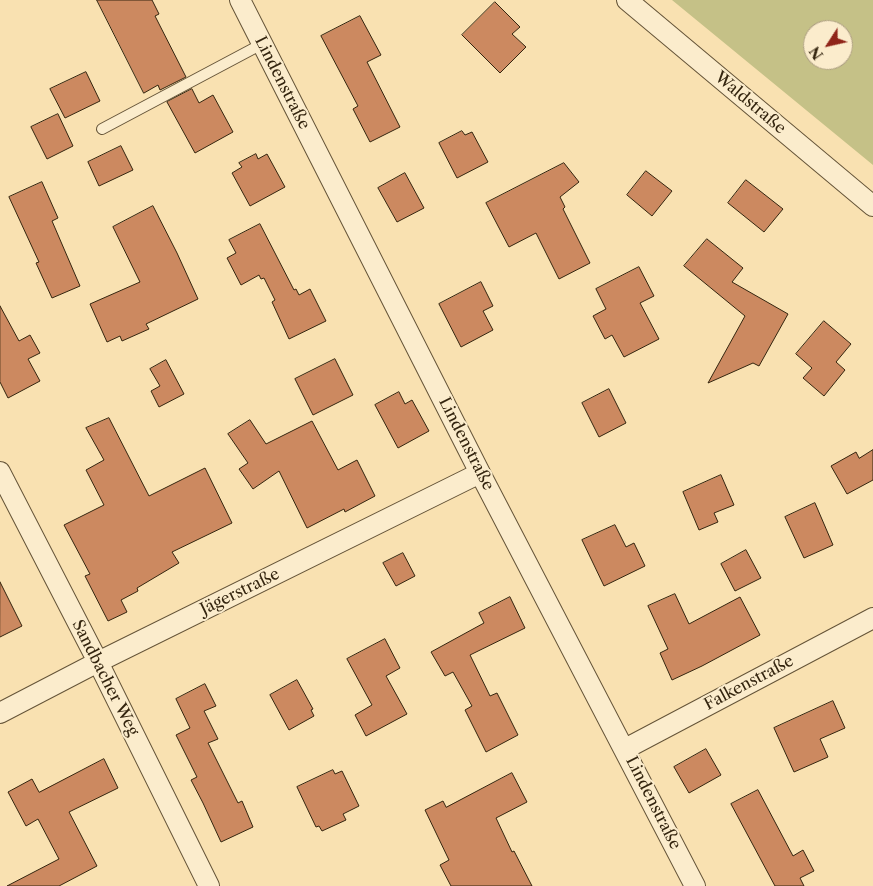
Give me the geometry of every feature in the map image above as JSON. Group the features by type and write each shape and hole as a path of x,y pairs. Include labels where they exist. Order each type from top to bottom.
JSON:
{"street":[{"name":"Lindenstraße","path":"240,0 480,473 696,886"},
{"name":"Waldstraße","path":"627,0 873,206"},
{"name":"Sandbacher Weg","path":"0,472 98,662 209,886"},
{"name":"Jägerstraße","path":"0,713 98,662 480,473"},
{"name":"Falkenstraße","path":"625,749 873,618"}],"lane":[{"path":"102,129 262,44"}],"shaded area":[{"path":"672,0 873,0 873,165"}],"building":[{"path":"97,0 152,0 159,14 155,16 186,77 160,90 158,85 144,93"},
{"path":"495,2 520,27 512,34 526,47 500,73 462,35"},
{"path":"360,16 381,55 367,62 400,127 370,142 353,109 358,106 321,36"},
{"path":"86,72 100,101 65,118 50,89"},
{"path":"192,89 199,103 213,95 233,132 195,153 167,102"},
{"path":"58,114 73,146 47,159 31,127"},
{"path":"462,131 465,135 472,132 488,162 457,178 439,143"},
{"path":"121,146 133,170 99,186 88,162"},
{"path":"256,154 258,159 267,154 285,187 250,206 232,173 242,167 239,163"},
{"path":"564,163 579,182 560,197 565,207 563,209 590,263 559,279 536,233 509,247 486,203"},
{"path":"646,171 672,191 652,216 627,195"},
{"path":"405,173 424,208 397,222 378,188"},
{"path":"746,180 783,209 764,232 728,203"},
{"path":"42,182 58,218 52,221 80,286 52,298 36,263 39,262 9,197"},
{"path":"153,206 198,299 146,324 149,329 122,341 120,336 107,342 90,304 140,282 113,227"},
{"path":"260,224 294,290 296,289 299,295 310,289 326,321 289,339 272,302 275,300 264,278 261,279 259,275 241,285 227,258 236,253 229,240"},
{"path":"707,239 743,268 732,282 788,314 759,366 753,363 708,383 745,316 684,266"},
{"path":"639,267 654,296 640,303 659,339 624,357 612,335 605,339 593,316 606,309 596,289"},
{"path":"481,282 493,306 483,311 493,330 461,347 439,304"},
{"path":"0,306 19,341 30,335 40,353 28,359 40,381 8,398 0,382"},
{"path":"824,321 851,344 836,362 845,370 824,396 803,378 812,368 796,354"},
{"path":"335,359 353,395 313,415 295,379"},
{"path":"166,360 184,394 159,407 151,391 160,386 150,369"},
{"path":"609,389 626,423 599,437 582,403"},
{"path":"399,392 405,404 412,400 429,431 398,448 375,405"},
{"path":"109,418 149,496 205,468 232,523 172,552 179,563 137,588 138,591 121,600 127,612 108,621 85,576 90,574 64,525 104,505 86,470 104,460 86,428"},
{"path":"250,420 266,444 312,421 338,470 357,460 375,496 345,512 344,509 307,528 279,471 253,489 239,469 248,463 228,434"},
{"path":"873,450 873,480 847,494 831,466 856,452 859,458"},
{"path":"721,475 734,505 714,513 718,522 699,530 683,492"},
{"path":"815,503 833,545 804,558 785,517"},
{"path":"615,525 626,547 634,543 645,566 604,586 582,540"},
{"path":"746,550 761,578 735,591 721,564"},
{"path":"403,553 415,576 396,586 383,563"},
{"path":"0,582 22,626 0,637"},
{"path":"675,594 689,624 740,597 760,635 672,680 660,653 668,649 648,606"},
{"path":"510,597 525,628 470,655 490,696 497,693 518,735 486,752 465,710 472,706 453,672 445,676 431,652 484,623 479,613"},
{"path":"385,639 400,668 386,676 407,714 366,736 355,715 372,705 347,659"},
{"path":"297,680 313,709 311,710 314,716 289,730 270,695"},
{"path":"205,684 216,706 204,711 218,739 208,743 238,803 242,801 253,827 221,842 191,780 197,777 176,735 190,728 176,699"},
{"path":"833,701 845,728 820,739 828,757 794,772 774,728"},
{"path":"706,749 721,775 689,793 674,767"},
{"path":"104,759 118,788 69,812 97,866 59,886 7,886 59,859 38,819 26,826 8,792 32,779 39,792"},
{"path":"333,770 335,774 342,771 359,806 343,814 346,820 322,831 319,826 316,827 297,787"},
{"path":"512,773 527,802 496,818 512,852 514,851 532,886 451,886 440,865 449,860 425,810 443,801 446,807"},
{"path":"758,790 793,856 803,850 814,871 800,878 804,886 775,886 731,804"}]}
